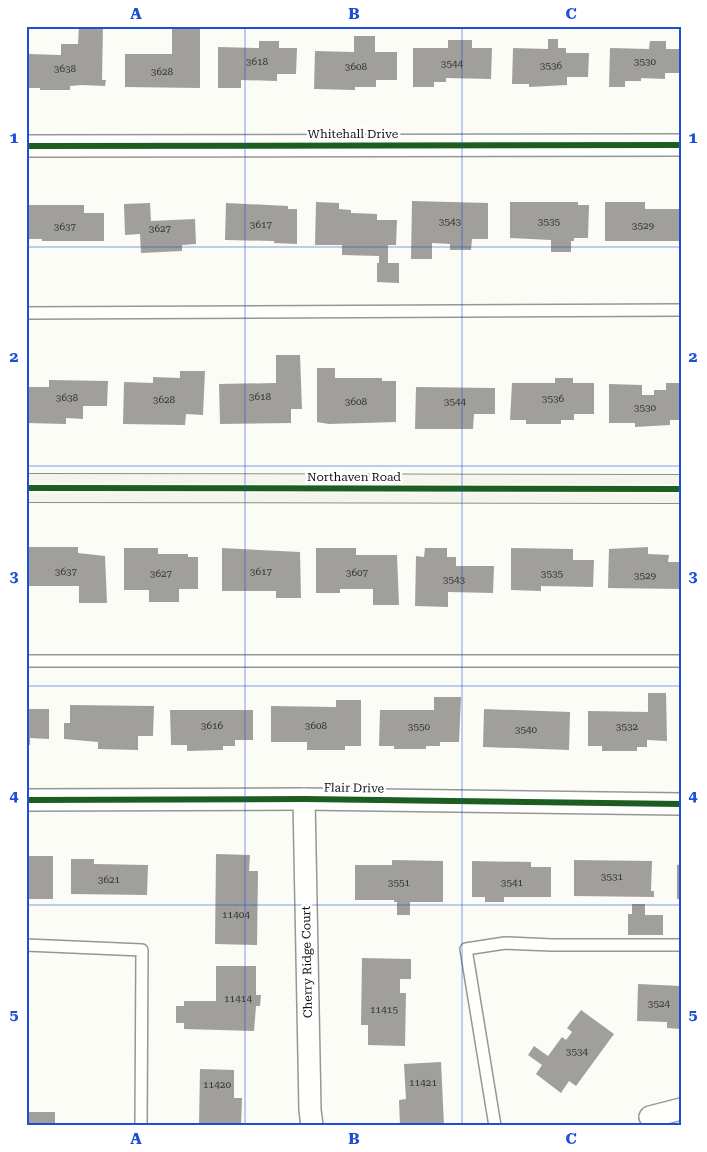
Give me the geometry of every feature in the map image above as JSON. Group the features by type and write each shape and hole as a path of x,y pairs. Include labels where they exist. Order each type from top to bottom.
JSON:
{"street":[{"name":"Whitehall Drive","path":"26,146 681,145"},
{"name":"Northaven Road","path":"26,488 681,488"},
{"name":"Flair Drive","path":"26,800 304,799 681,804"},
{"name":"Cherry Ridge Court","path":"304,799 310,1110 312,1126"},
{"path":"650,1117 681,1109"}],"lane":[{"path":"26,313 681,310"},
{"path":"26,661 681,661"},
{"path":"495,1126 466,949 505,943 681,946"},
{"path":"26,945 142,950 141,1126"}],"building":[{"path":"79,26 103,26 102,80 106,80 105,86 70,86 70,90 27,88 27,54 61,55 61,44 78,44"},
{"path":"172,26 200,26 200,88 125,87 125,54 172,54"},
{"path":"354,36 375,36 375,52 397,52 397,80 376,80 376,87 355,87 355,90 314,89 315,51 354,52"},
{"path":"548,39 558,39 558,48 566,48 566,53 589,53 588,77 567,77 567,85 529,87 529,84 512,84 513,48 548,49"},
{"path":"448,40 472,40 472,48 492,48 491,79 446,78 446,82 434,82 434,87 413,87 413,48 448,48"},
{"path":"259,41 279,41 279,48 297,48 296,74 277,74 277,81 241,80 241,88 218,88 218,47 259,48"},
{"path":"650,41 666,41 666,49 681,49 681,73 665,73 665,79 641,78 641,81 625,81 625,87 609,87 610,48 649,49"},
{"path":"412,201 488,203 488,239 472,239 471,250 450,250 450,244 432,243 432,259 411,259"},
{"path":"316,202 339,203 339,209 351,210 351,213 377,214 377,220 397,220 396,245 388,245 388,263 399,263 399,283 377,282 379,256 342,255 342,245 315,245"},
{"path":"510,202 578,202 578,205 589,205 588,238 574,238 574,241 571,241 571,252 551,252 551,240 510,238"},
{"path":"605,202 645,202 645,209 681,209 681,241 605,241"},
{"path":"150,203 151,221 195,219 196,244 182,245 182,251 141,253 140,234 125,235 124,204"},
{"path":"226,203 288,206 288,209 297,209 297,244 274,243 274,241 225,240"},
{"path":"26,205 84,205 84,213 104,213 104,241 42,241 42,239 26,239"},
{"path":"276,355 300,355 302,409 291,409 291,423 220,424 219,384 276,383"},
{"path":"317,368 335,368 335,378 382,378 382,381 396,381 396,422 329,424 317,422"},
{"path":"180,371 205,371 203,415 186,414 185,425 123,424 124,382 153,383 153,377 180,378"},
{"path":"555,378 573,378 573,383 594,383 594,414 574,414 574,420 561,420 561,424 526,424 526,420 510,420 512,383 555,383"},
{"path":"49,380 108,381 107,406 83,406 83,419 66,418 66,424 26,423 26,387 49,387"},
{"path":"666,383 681,383 681,420 670,420 670,425 635,427 635,423 609,423 609,384 642,385 642,395 654,395 654,390 666,390"},
{"path":"416,387 495,388 495,414 474,414 473,429 415,429"},
{"path":"26,547 78,547 78,553 105,556 107,603 79,603 79,586 26,586"},
{"path":"648,547 648,554 669,555 668,562 681,562 681,589 608,588 609,549"},
{"path":"124,548 158,548 158,554 188,554 188,557 198,557 198,589 179,589 179,602 149,602 149,590 124,590"},
{"path":"222,548 300,552 301,598 276,598 276,591 222,591"},
{"path":"316,548 356,548 356,555 397,555 399,605 373,605 373,589 340,589 340,593 316,593"},
{"path":"425,548 447,548 447,557 456,557 456,566 494,566 493,593 448,592 448,607 415,606 416,556 424,557"},
{"path":"511,548 573,549 573,560 594,560 593,587 541,586 541,591 511,590"},
{"path":"648,693 666,693 667,741 647,740 647,747 637,747 637,751 602,751 602,746 588,746 588,711 648,712"},
{"path":"434,697 461,697 459,742 440,742 440,746 426,746 426,749 394,749 394,746 379,746 380,710 434,710"},
{"path":"336,700 361,700 361,746 345,746 345,750 307,750 307,742 271,742 271,706 336,707"},
{"path":"70,705 154,706 153,736 138,736 138,750 98,749 98,742 64,739 64,723 70,723"},
{"path":"26,709 49,709 49,739 30,738 30,745 26,745"},
{"path":"484,709 570,712 569,750 483,747"},
{"path":"170,710 253,710 253,740 235,740 235,746 223,746 223,750 187,751 187,745 171,745"},
{"path":"216,854 250,855 249,871 258,871 257,945 215,944"},
{"path":"26,856 53,856 53,899 26,899"},
{"path":"71,859 94,859 94,864 148,865 147,895 71,894"},
{"path":"392,860 443,861 443,902 410,902 410,915 397,915 397,902 394,902 394,900 355,900 355,865 392,865"},
{"path":"574,860 652,861 651,891 654,891 654,897 574,896"},
{"path":"472,861 531,862 531,867 551,867 551,897 504,897 504,902 485,902 485,897 472,897"},
{"path":"681,864 681,899 677,899 677,865"},
{"path":"632,904 645,904 645,915 663,915 663,935 628,935 628,914 632,914"},
{"path":"362,958 411,959 411,979 400,979 400,993 406,993 405,1046 368,1045 368,1025 361,1025"},
{"path":"216,966 256,966 256,995 261,995 260,1006 256,1006 254,1031 184,1029 184,1023 176,1023 176,1006 184,1006 184,1001 216,1001"},
{"path":"638,984 681,986 681,1029 667,1028 667,1022 637,1021"},
{"path":"581,1010 614,1034 576,1086 569,1081 561,1093 536,1074 542,1065 528,1055 534,1046 548,1056 562,1037 566,1040 572,1032 567,1028"},
{"path":"441,1062 444,1126 400,1126 399,1100 406,1099 404,1064"},
{"path":"200,1069 234,1070 234,1098 242,1098 241,1126 199,1126"},
{"path":"26,1112 55,1112 55,1126 26,1126"}],"cycle path":[{"path":"26,146 681,145"},
{"path":"26,488 681,489"},
{"path":"26,800 304,799 681,804"}]}
